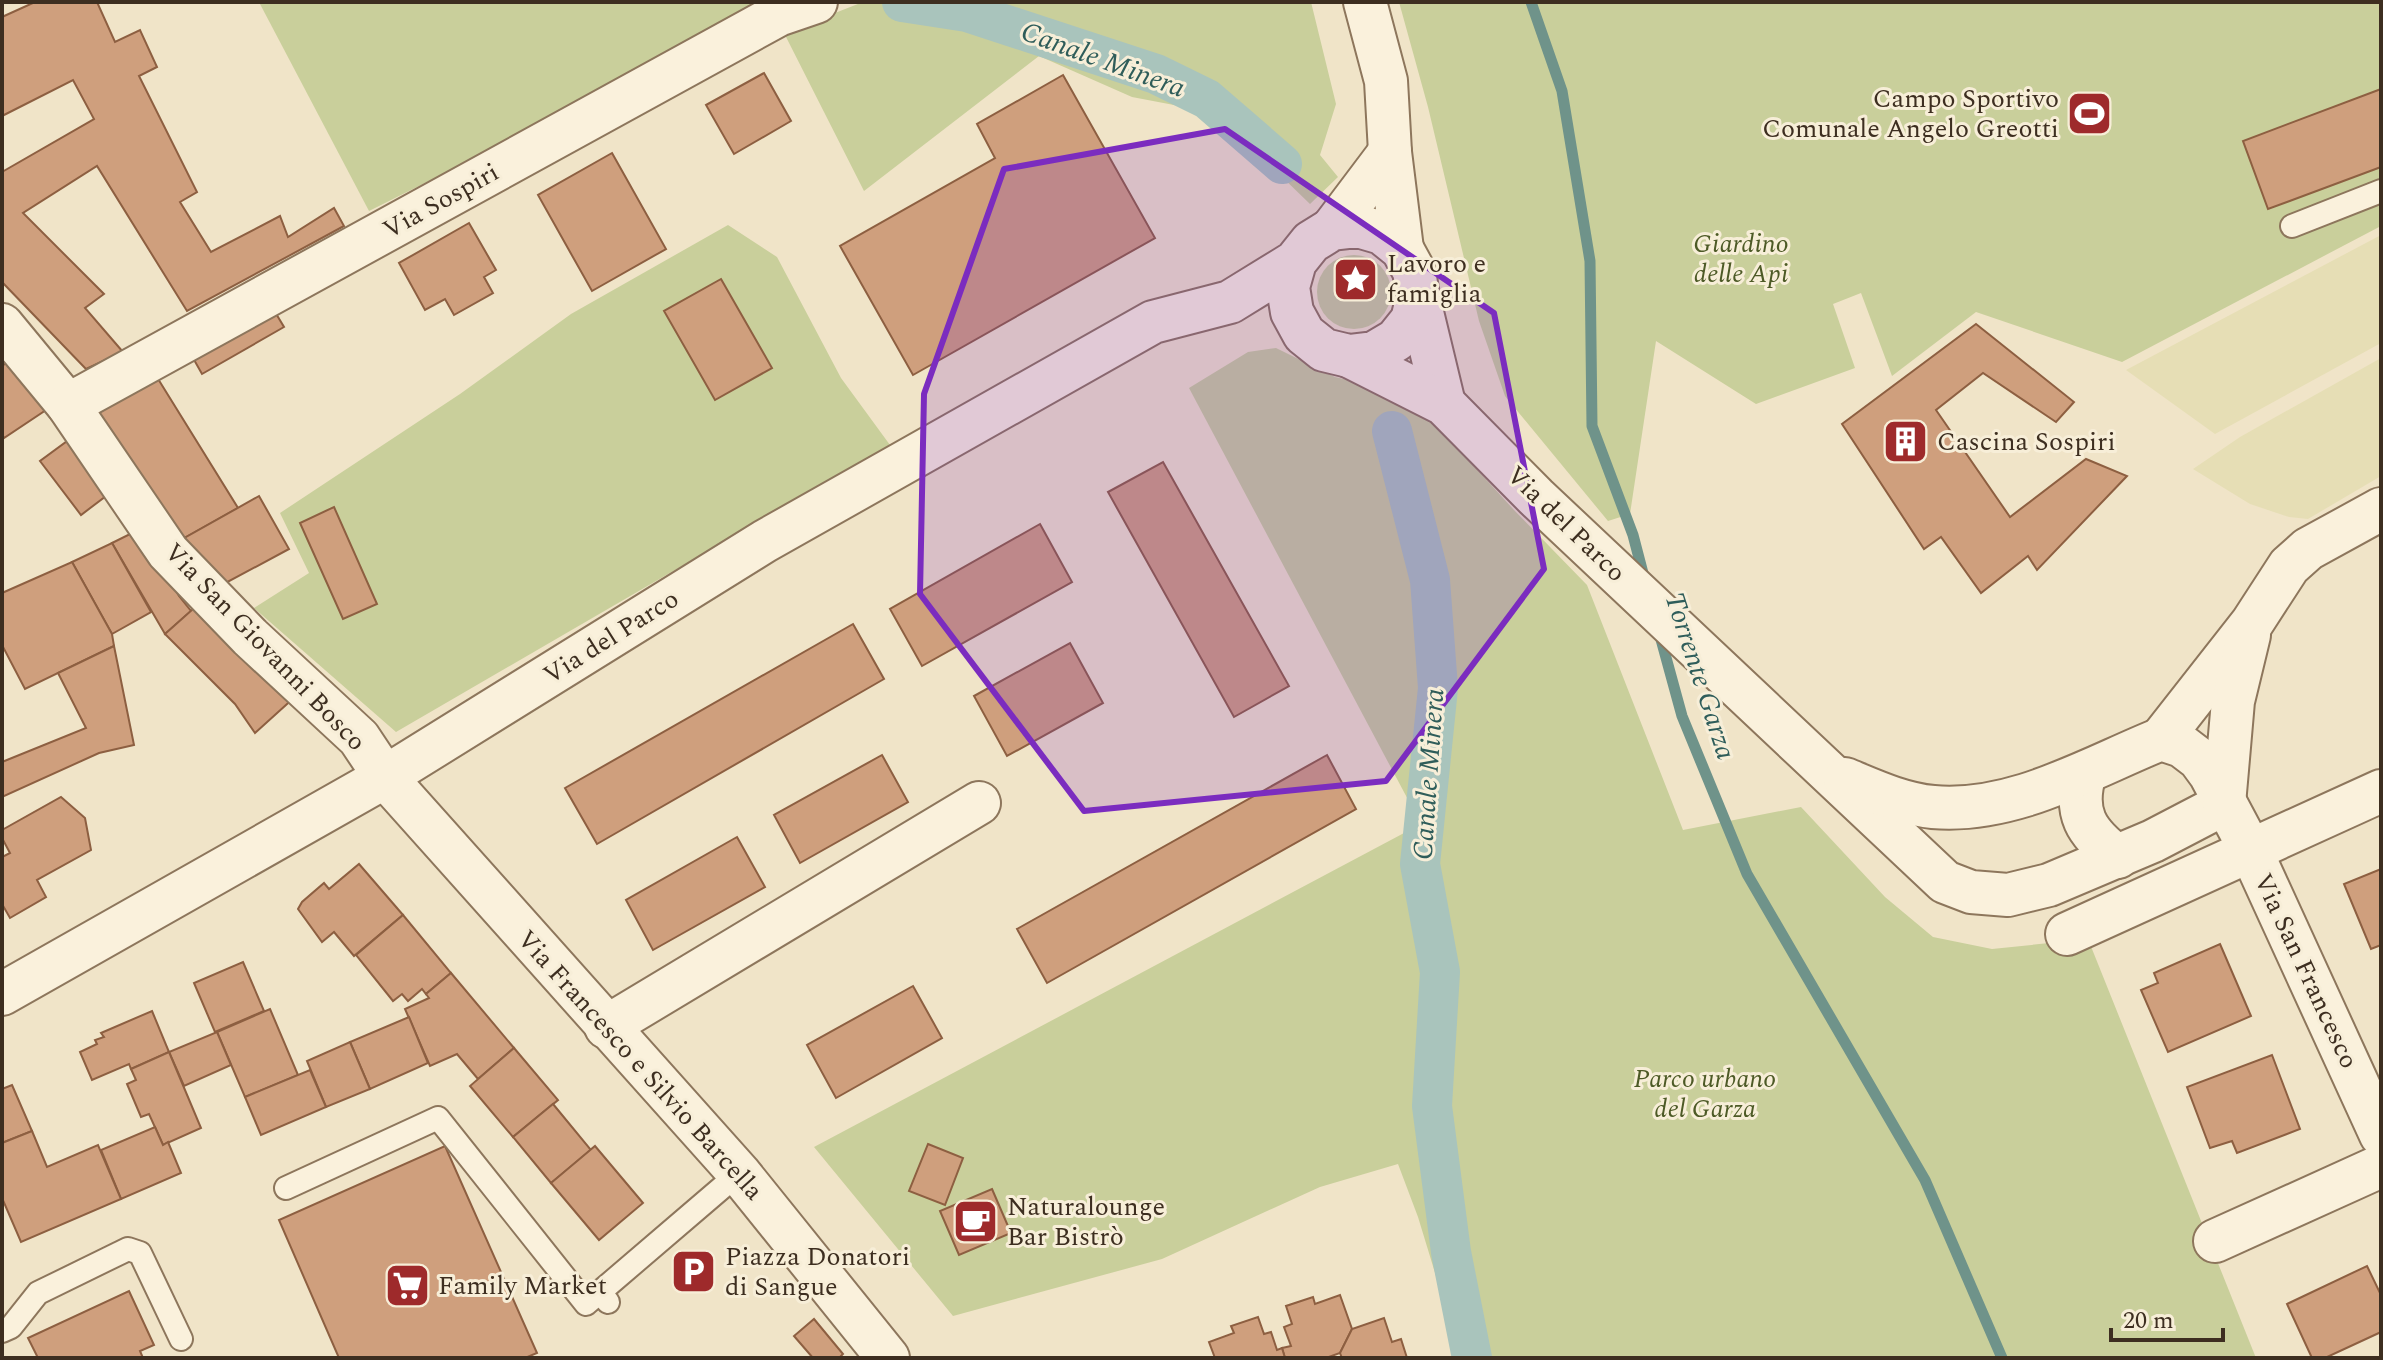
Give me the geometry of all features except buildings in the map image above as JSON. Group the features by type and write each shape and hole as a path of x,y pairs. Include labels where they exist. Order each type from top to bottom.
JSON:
{"street":[{"name":"Via Sospiri","path":"68,405 778,15 816,2"},
{"path":"1365,2 1386,81 1390,152 1402,249 1414,271 1444,404"},
{"name":"Via del Parco","path":"2,994 385,777 765,541 1153,322 1230,302 1295,262 1311,242 1332,229 1390,152"},
{"path":"1332,229 1358,226 1382,233 1402,249"},
{"path":"1295,262 1288,287 1292,312 1304,334"},
{"path":"1349,356 1374,353 1396,340 1412,320 1418,296"},
{"name":"Via del Parco","path":"1230,302 1304,334 1324,350 1349,356 1444,404 1693,647 1832,773 1945,882 1971,892 2008,895 2049,885 2118,857 2224,804"},
{"name":"Via San Giovanni Bosco","path":"2,325 68,405 168,552 250,637 359,738 385,777"},
{"path":"2224,804 2199,759 2182,746 2161,739 2252,623 2289,566 2308,549 2381,509"},
{"path":"2224,804 2233,701 2252,623"},
{"name":"Via del Parco","path":"1832,773 1886,797 1930,807 1956,808 2021,796 2085,773 2161,739"},
{"path":"2085,773 2079,792 2087,828 2099,843 2118,857"},
{"name":"Via Francesco e Silvio Barcella","path":"385,777 739,1173 888,1358"},
{"path":"2251,851 2381,791"},
{"path":"606,1027 979,803"},
{"name":"Via San Francesco","path":"2224,804 2251,851 2381,1135"},
{"name":"Via San Francesco","path":"2067,934 2251,851"},
{"path":"2215,1241 2381,1166"}],"lane":[{"path":"2292,226 2381,191"},
{"path":"286,1188 438,1118 586,1304 605,1298 680,1234 739,1173"},
{"path":"2,1331 11,1327 38,1293 128,1249 140,1253 181,1339"}],"highlighted area":[{"path":"1225,129 1494,313 1544,569 1386,781 1084,811 920,594 924,394 1004,169"}],"shaded area":[{"path":"2381,235 2381,343 2215,434 2126,370"},
{"path":"2381,358 2381,476 2308,519 2289,517 2250,504 2193,469 2240,437"}],"green space":[{"path":"762,2 623,84 369,211 260,4"},
{"path":"863,2 1311,2 1336,104 1320,155 1338,177 1310,204 1216,113 1132,97 1039,56 864,191 784,33"},
{"name":"Giardino delle Api","path":"1399,2 2381,2 2381,226 2122,362 1976,312 1892,376 1861,293 1833,304 1855,368 1756,404 1656,341 1630,514 1608,521 1505,396 1479,321 1428,107"},
{"path":"728,225 777,257 841,378 890,445 396,732 254,608 309,573 280,513 460,394 571,314"},
{"path":"1354,255 1368,258 1380,266 1388,278 1391,292 1388,306 1380,318 1368,326 1354,329 1340,326 1328,318 1320,306 1317,292 1320,278 1328,266 1340,258"},
{"name":"Parco urbano del Garza","path":"1276,348 1335,377 1393,390 1439,428 1587,585 1683,830 1801,807 1885,897 1933,937 1992,949 2088,939 2256,1358 1461,1358 1418,1217 1398,1164 1320,1187 1162,1259 953,1316 814,1147 1421,824 1189,388 1248,352"}],"waterway":[{"name":"Canale Minera","path":"902,2 967,12 1156,74 1207,99 1282,164"},
{"name":"Torrente Garza","path":"1531,2 1562,91 1590,261 1592,426 1633,535 1645,581"},
{"name":"Canale Minera","path":"1392,431 1430,580 1438,688 1420,864 1440,972 1432,1106 1451,1252 1472,1358"},
{"name":"Torrente Garza","path":"1659,632 1682,716 1747,874 1925,1180 2002,1358"}],"place":[{"name":"Campo Sportivo Comunale Angelo Greotti","path":"2090,114"},
{"name":"Lavoro e famiglia","path":"1356,279"},
{"name":"Cascina Sospiri","path":"1906,442"},
{"name":"Naturalounge Bar Bistrò","path":"976,1222"},
{"name":"Piazza Donatori di Sangue","path":"694,1272"},
{"name":"Family Market","path":"407,1286"}]}
